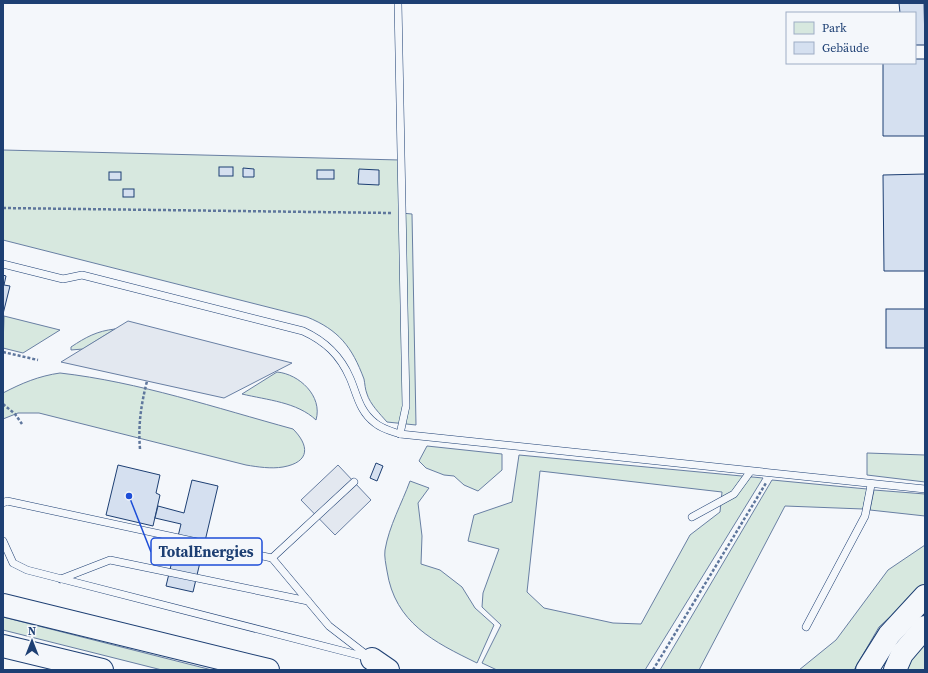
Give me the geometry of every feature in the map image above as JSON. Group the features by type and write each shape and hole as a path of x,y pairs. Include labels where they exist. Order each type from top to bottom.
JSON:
{"highway":[{"path":"867,670 889,635 925,596"},
{"path":"3,605 268,670"},
{"path":"895,670 902,654 925,627"},
{"path":"3,646 102,670"}],"lane":[{"path":"398,3 406,406 400,434"},
{"path":"3,264 63,279 82,275 303,331 319,338 330,347 340,360 350,378 357,400 374,423 400,434 871,485 925,489"},
{"path":"692,517 734,494 750,472"},
{"path":"272,558 354,482"},
{"path":"806,627 865,516 871,485"},
{"path":"3,502 7,501 272,558 329,626 380,664"},
{"path":"3,541 13,563 27,570 380,664"},
{"path":"61,579 110,560 308,601"}],"path":[{"path":"3,208 401,214"},
{"path":"3,352 38,360"},
{"path":"140,449 140,408 147,381"},
{"path":"3,404 15,414 22,424"},
{"path":"653,670 771,474"}],"green space":[{"path":"3,150 400,160 401,213 412,214 416,425 387,422 368,398 364,379 355,358 343,341 328,328 307,317 3,240"},
{"path":"4,316 60,330 23,353 3,348"},
{"path":"115,329 83,349 71,350 71,347 87,337 103,331"},
{"path":"277,372 293,377 301,382 313,395 317,411 316,420 300,409 291,405 242,394"},
{"path":"60,373 90,377 148,389 293,429 302,441 304,447 303,457 292,465 278,468 260,467 246,465 39,413 18,413 3,419 3,393 31,380"},
{"path":"427,446 502,454 502,470 478,491 464,485 454,476 444,475 426,468 419,461"},
{"path":"867,453 925,455 925,482 867,475"},
{"path":"519,455 763,478 645,670 497,670 482,663 501,625 482,607 483,593 499,549 468,541 474,515 512,502","holes":["540,471 722,492 720,512 690,535 641,624 613,623 544,608 527,592"]},
{"path":"772,480 867,489 863,509 785,506 699,670 660,670"},
{"path":"410,481 429,488 418,503 422,536 421,564 440,570 462,587 475,608 494,625 477,663 446,647 419,629 398,604 391,589 387,571 385,550 393,523"},
{"path":"874,490 925,494 925,516 870,510"},
{"path":"925,545 925,585 879,627 854,670 799,670 836,640 888,570"},
{"path":"3,617 212,670 162,670 3,630"},
{"path":"925,638 925,670 904,670"}],"shaded area":[{"path":"128,321 292,363 224,398 61,362"},
{"path":"338,465 371,500 335,535 301,500"}],"building":[{"path":"899,3 924,3 925,45 916,45 916,12 900,12"},
{"path":"916,59 925,59 925,136 883,136 883,64 916,64"},
{"path":"219,167 233,167 233,176 219,176"},
{"path":"243,168 254,169 254,177 243,177"},
{"path":"359,169 379,170 379,185 358,184"},
{"path":"317,170 334,170 334,179 317,179"},
{"path":"109,172 121,172 121,180 109,180"},
{"path":"925,174 925,271 884,271 883,175"},
{"path":"123,189 134,189 134,197 123,197"},
{"path":"3,275 6,276 4,285 10,286 3,314"},
{"path":"886,309 925,309 925,348 886,348"},
{"path":"376,463 383,466 377,481 370,478"},
{"path":"118,465 160,475 156,493 160,495 153,526 106,515"},
{"path":"192,480 218,486 193,592 166,586 181,524 155,518 158,506 184,513"}],"place":[{"name":"TotalEnergies","path":"129,496"}]}
